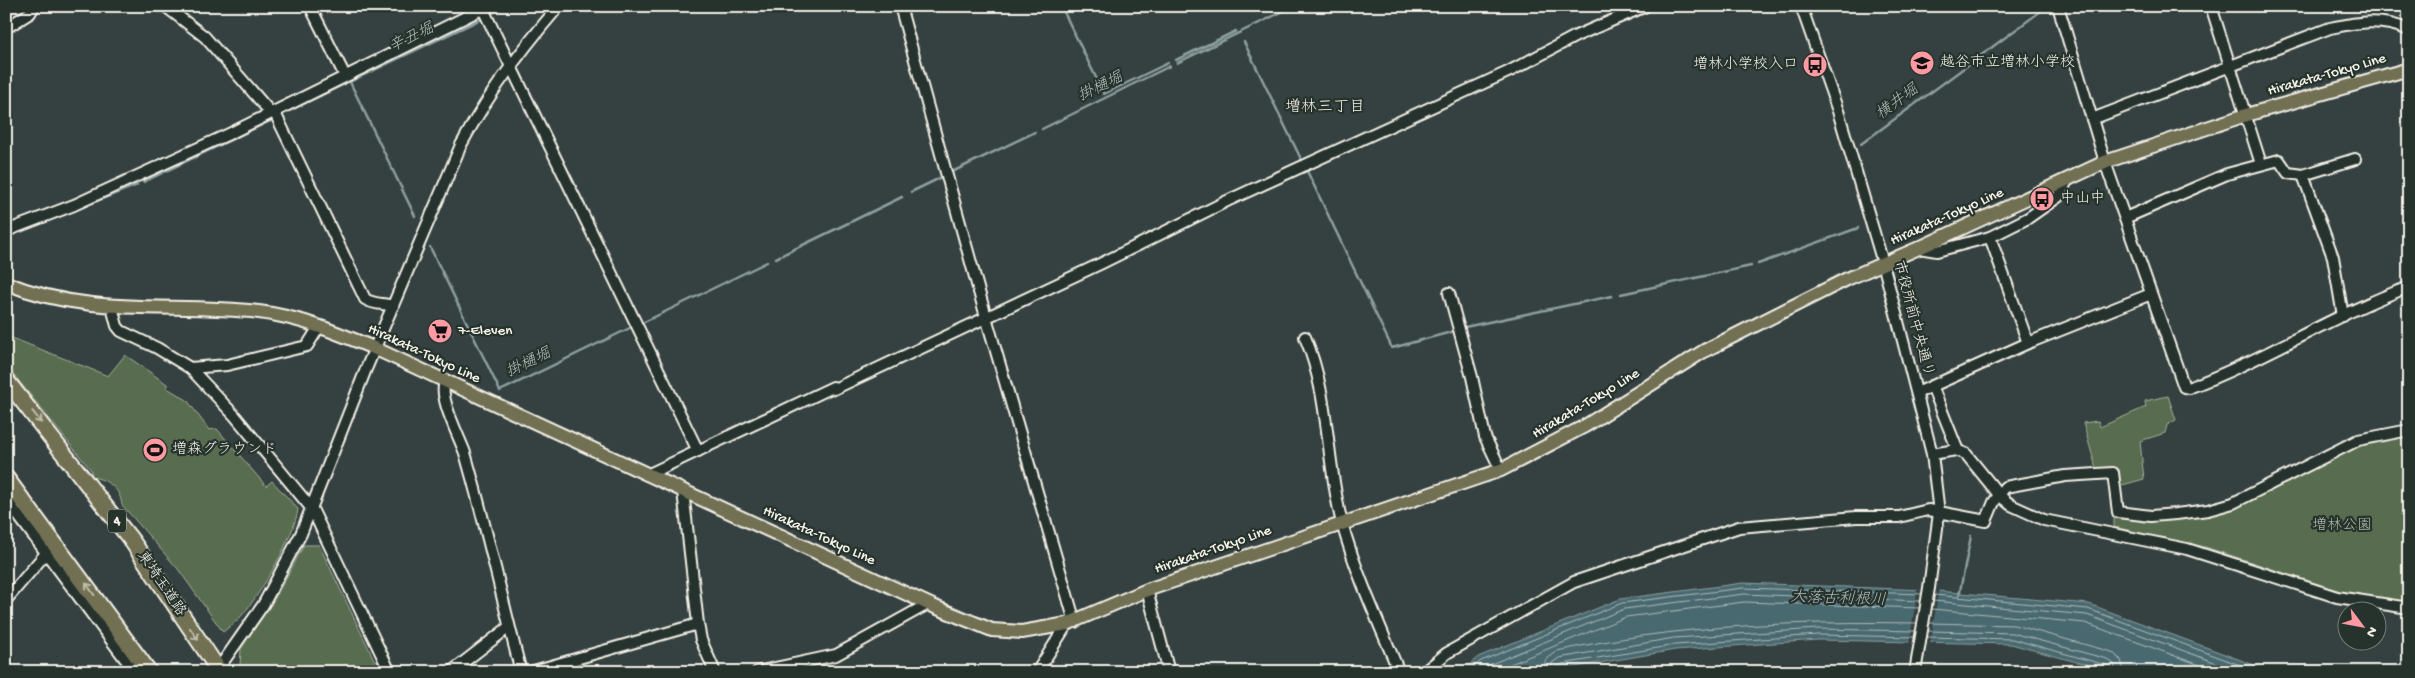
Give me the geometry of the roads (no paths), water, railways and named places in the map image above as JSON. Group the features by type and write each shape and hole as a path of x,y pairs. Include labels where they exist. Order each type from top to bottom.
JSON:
{"highway":[{"name":"東埼玉道路","path":"6,380 132,541 218,671"},
{"path":"6,478 148,672"}],"main road":[{"name":"Hirakata-Tokyo Line","path":"6,283 65,301 112,307 258,312 298,320 319,327 376,349 928,604 992,630 1022,632 1071,623 1147,590 1501,470 1585,426 1704,351 1883,263 2105,162 2246,115 2409,69"}],"street":[{"path":"6,28 30,13 34,6"},
{"path":"165,6 205,37 273,112 365,299 374,304 394,306"},
{"path":"310,6 345,76"},
{"path":"218,671 266,599 301,534 461,145 479,111 510,66 558,6"},
{"path":"900,6 1071,623 1037,672"},
{"path":"647,475 1102,263 1227,201 1510,71 1576,36 1646,6"},
{"name":"市役所前中央通り","path":"1800,6 1838,111 1883,263 1932,454 1939,512 1915,672"},
{"path":"2058,6 2105,162 2184,388 2227,374 2343,316 2409,287"},
{"path":"2211,6 2262,164"},
{"path":"6,232 140,176 483,8 698,451"},
{"path":"2092,118 2330,28 2365,21 2395,24 2409,30"},
{"path":"2125,218 2227,174 2262,164 2279,160 2288,173 2303,175 2355,159"},
{"path":"2303,175 2334,257 2343,316"},
{"path":"1919,248 1937,251 1990,237 2028,218 2058,197 2068,179"},
{"path":"1990,237 2028,343"},
{"path":"1449,293 1472,377 1485,437 1501,470"},
{"path":"1917,393 2028,343 2151,294"},
{"path":"112,307 117,326 121,331 157,348 190,368 235,416 312,509 390,672"},
{"path":"190,368 227,365 308,346 319,327"},
{"path":"1305,337 1316,362 1342,523 1399,672"},
{"path":"445,382 442,393 476,492 521,672"},
{"path":"1932,386 1958,451"},
{"path":"1424,672 1447,653 1574,582 1739,527 1856,517 1899,517 1928,510 1986,521 1994,502 2005,487 2065,476 2113,473 2118,512 2151,516 2208,510 2233,503 2358,440 2409,430"},
{"path":"1932,454 1946,450 1958,451 1972,459 2000,496 2011,505 2044,520 2195,550 2337,597 2409,608"},
{"path":"683,491 698,624 701,640 715,672"},
{"path":"6,499 136,672"},
{"path":"6,600 47,552"},
{"path":"1147,590 1169,672"},
{"path":"757,672 836,655 928,604"},
{"path":"530,672 698,624"},
{"path":"451,672 509,627"}],"water":[{"name":"大落古利根川","path":"1743,583 1926,590 2089,604 2273,672 2113,672 2011,644 1818,640 1675,650 1563,669 1558,672 1461,672 1478,657 1620,599"}],"waterway":[{"name":"辛丑堀","path":"490,14 506,6"},
{"path":"1061,6 1104,94 1168,63"},
{"name":"掛樋堀","path":"1177,63 1294,6"},
{"name":"横井堀","path":"1861,144 2045,8"},
{"name":"辛丑堀","path":"351,81 483,18"},
{"name":"掛樋堀","path":"1176,60 1236,31"},
{"path":"1244,42 1302,161"},
{"name":"掛樋堀","path":"1042,129 1170,66"},
{"name":"掛樋堀","path":"349,80 415,216"},
{"name":"辛丑堀","path":"281,115 345,84"},
{"name":"辛丑堀","path":"143,182 270,121"},
{"name":"掛樋堀","path":"954,171 1035,132"},
{"path":"1307,171 1392,348 1455,331"},
{"name":"掛樋堀","path":"911,192 940,178"},
{"name":"辛丑堀","path":"6,237 137,185"},
{"name":"掛樋堀","path":"776,258 902,197"},
{"path":"1758,264 1858,228"},
{"name":"掛樋堀","path":"430,247 500,391 632,327"},
{"name":"掛樋堀","path":"640,324 767,262"},
{"path":"1621,294 1751,266"},
{"path":"1465,327 1612,296"},
{"path":"1959,596 1971,536"}],"place":[{"name":"越谷市立増林小学校","path":"1922,63"},
{"name":"増林小学校入口","path":"1815,65"},
{"name":"中山中","path":"2042,199"},
{"name":"7-Eleven","path":"440,331"},
{"name":"増森グラウンド","path":"155,450"}],"district":[{"name":"増林三丁目","path":"1325,108"}],"park label":[{"name":"増林公園","path":"2342,526"}]}
